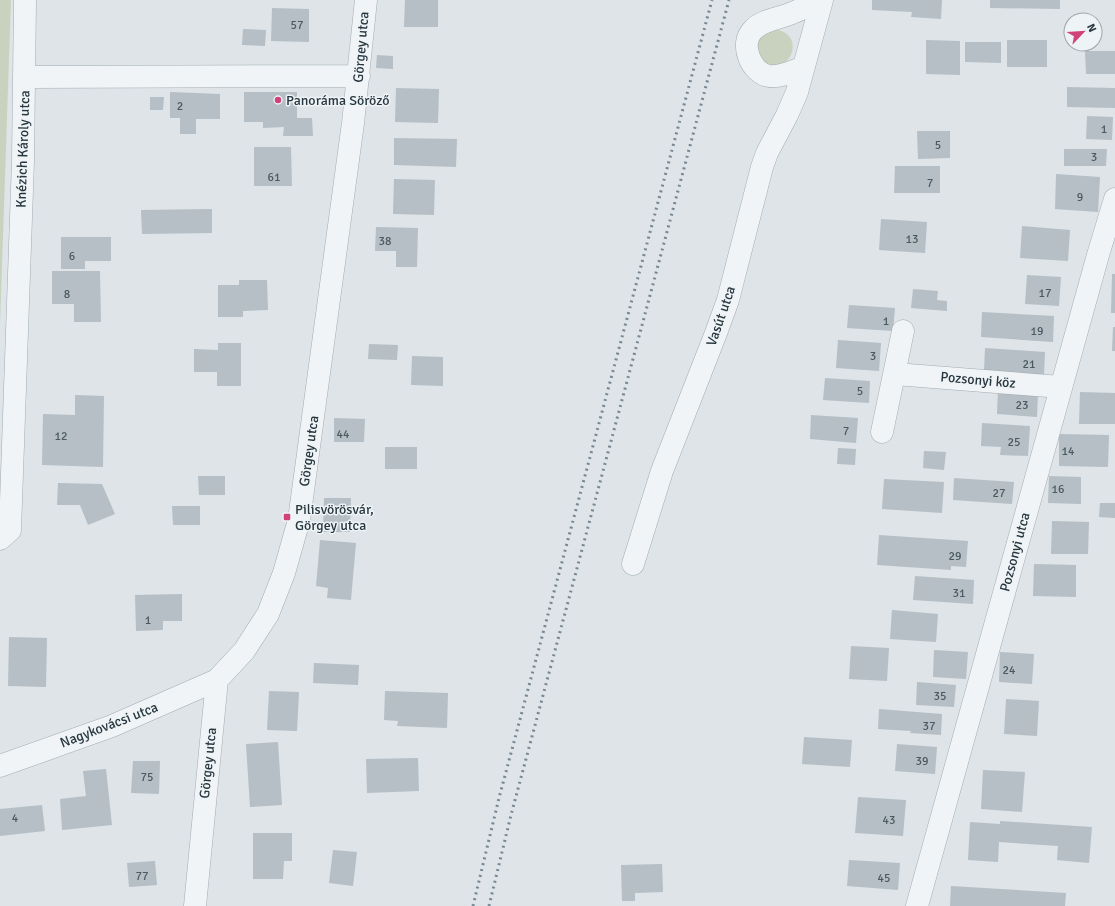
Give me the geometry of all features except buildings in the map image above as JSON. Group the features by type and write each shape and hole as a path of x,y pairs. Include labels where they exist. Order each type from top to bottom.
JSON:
{"street":[{"path":"25,0 25,77"},
{"name":"Görgey utca","path":"195,906 217,680 244,651 268,614 284,573 299,520 359,76 366,0"},
{"path":"804,67 777,76 769,76 758,72 752,64 748,53 747,41 752,31 761,24 791,14 816,0"},
{"name":"Vasút utca","path":"633,564 660,477 726,305 762,167 767,153 793,103 822,0"},
{"name":"Knézich Károly utca","path":"5,535 25,77 359,76"},
{"name":"Pozsonyi utca","path":"917,906 1061,387 1115,199"},
{"path":"882,432 903,331"},
{"name":"Pozsonyi köz","path":"895,374 1061,387"},
{"name":"Nagykovácsi utca","path":"0,766 112,726 217,680"}],"green space":[{"path":"0,0 11,0 0,325"},
{"path":"774,29 785,33 791,39 793,46 787,61 780,65 773,66 764,62 760,57 758,39"}],"railway":[{"path":"473,906 499,798 712,0"},
{"path":"489,906 511,815 729,0"}],"place":[{"name":"Panoráma Söröző","path":"278,100"},
{"name":"Pilisvörösvár, Görgey utca","path":"287,517"}]}
